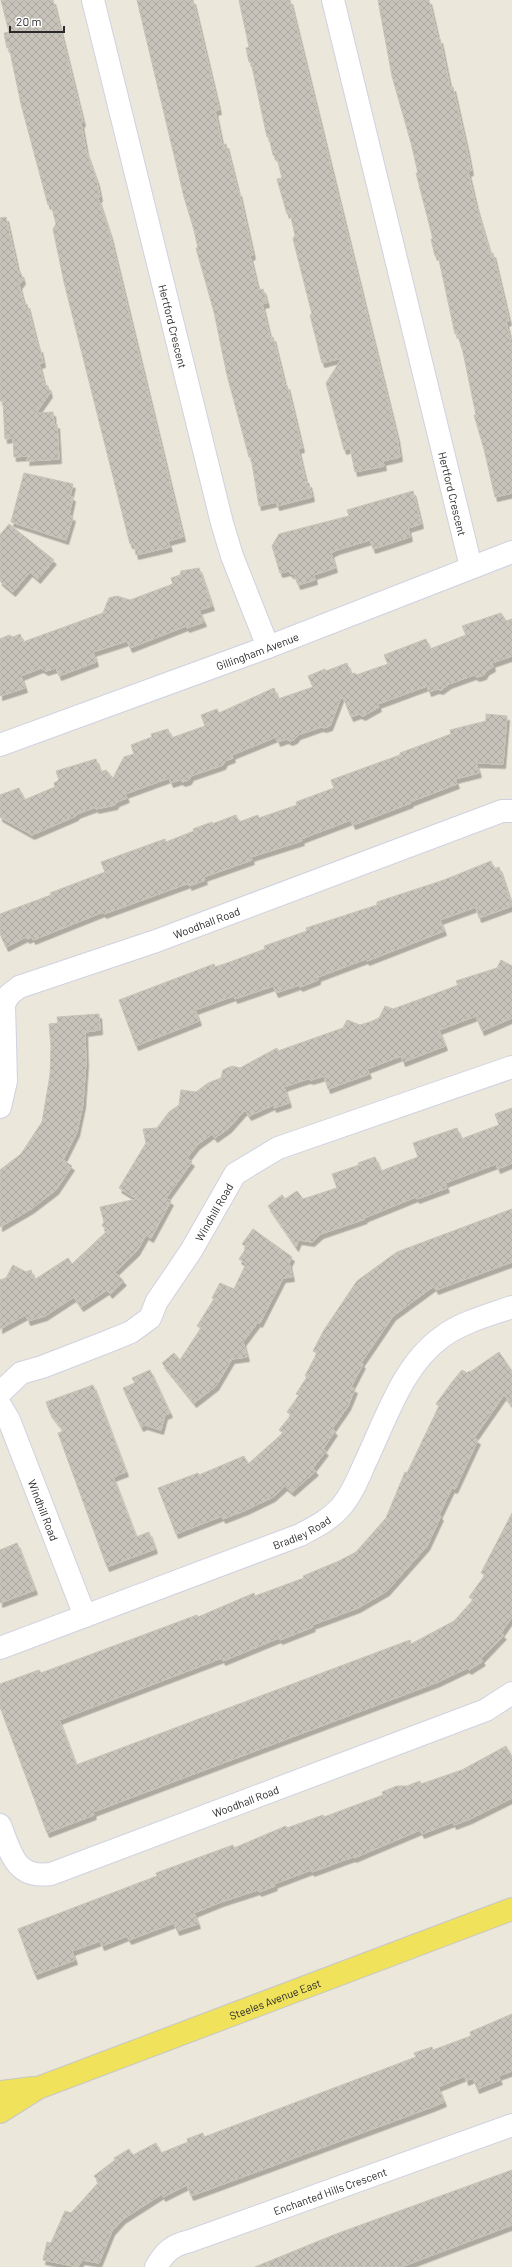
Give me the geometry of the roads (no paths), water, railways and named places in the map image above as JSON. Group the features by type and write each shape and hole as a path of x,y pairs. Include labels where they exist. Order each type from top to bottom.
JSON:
{"main road":[{"name":"Steeles Avenue East","path":"0,2112 38,2088 512,1909"},
{"name":"Steeles Avenue East","path":"0,2092 38,2088"}],"street":[{"name":"Hertford Crescent","path":"93,0 222,524 232,556 268,647"},
{"name":"Hertford Crescent","path":"333,0 471,567"},
{"name":"Gillingham Avenue","path":"0,745 268,647 512,552"},
{"name":"Woodhall Road","path":"0,1107 6,1081 4,1004 9,995 19,987 156,941 502,811 512,810"},
{"name":"Windhill Road","path":"0,1393 21,1373 42,1367 104,1344 131,1332 150,1318 157,1301 191,1251 235,1174 262,1156 278,1148 512,1067"},
{"name":"Bradley Road","path":"0,1648 300,1535 325,1522 341,1507 354,1487 399,1392 419,1358 442,1336 467,1324 512,1307"},
{"name":"Windhill Road","path":"0,1405 9,1420 85,1616"},
{"name":"Woodhall Road","path":"0,1825 11,1854 18,1865 27,1872 38,1876 51,1874 486,1710 512,1693"},
{"name":"Enchanted Hills Crescent","path":"156,2267 163,2254 176,2244 213,2233 512,2125"}]}
